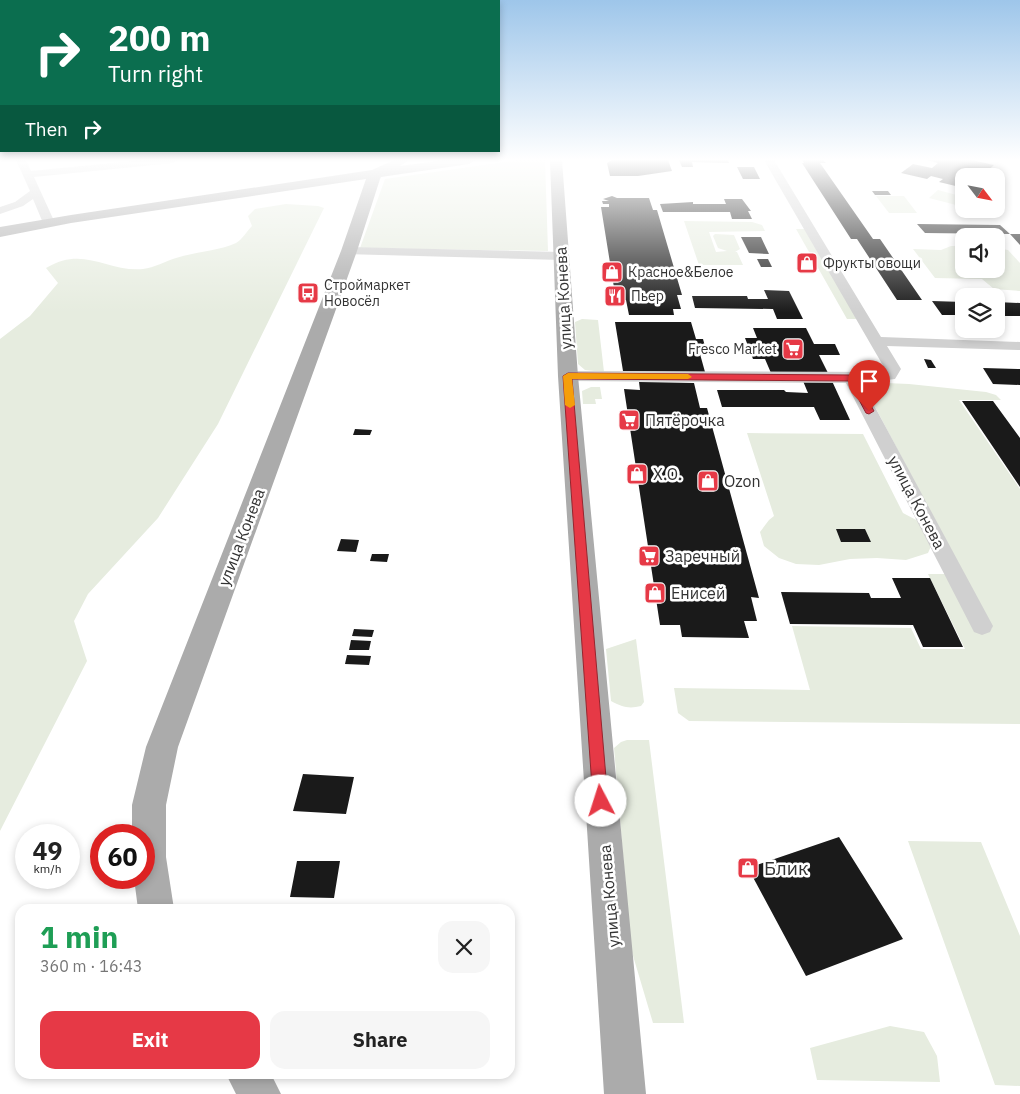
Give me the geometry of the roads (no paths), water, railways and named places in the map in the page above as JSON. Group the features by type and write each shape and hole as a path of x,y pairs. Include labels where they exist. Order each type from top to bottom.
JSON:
{"main road":[{"path":"0,224 99,211"},
{"name":"улица Конева","path":"155,904 149,858 149,805 162,747 349,251 362,211"},
{"name":"улица Конева","path":"559,211 568,376 625,1094"},
{"path":"0,232 48,219"},
{"path":"250,1079 260,1094"}],"street":[{"path":"44,211 48,219"},
{"path":"568,376 852,378 889,376 893,369 799,211"},
{"path":"349,251 561,256"},
{"path":"876,341 1020,346"},
{"name":"улица Конева","path":"852,378 982,626"}],"place":[{"name":"Фрукты овощи","path":"807,263"},
{"name":"Красное&Белое","path":"612,272"},
{"name":"Строймаркет Новосёл","path":"308,293"},
{"name":"Пьер","path":"615,296"},
{"name":"Fresco Market","path":"793,349"},
{"name":"Пятёрочка","path":"629,420"},
{"name":"X.O.","path":"637,474"},
{"name":"Ozon","path":"708,481"},
{"name":"Заречный","path":"649,556"},
{"name":"Енисей","path":"655,593"},
{"name":"Блик","path":"748,868"}]}
